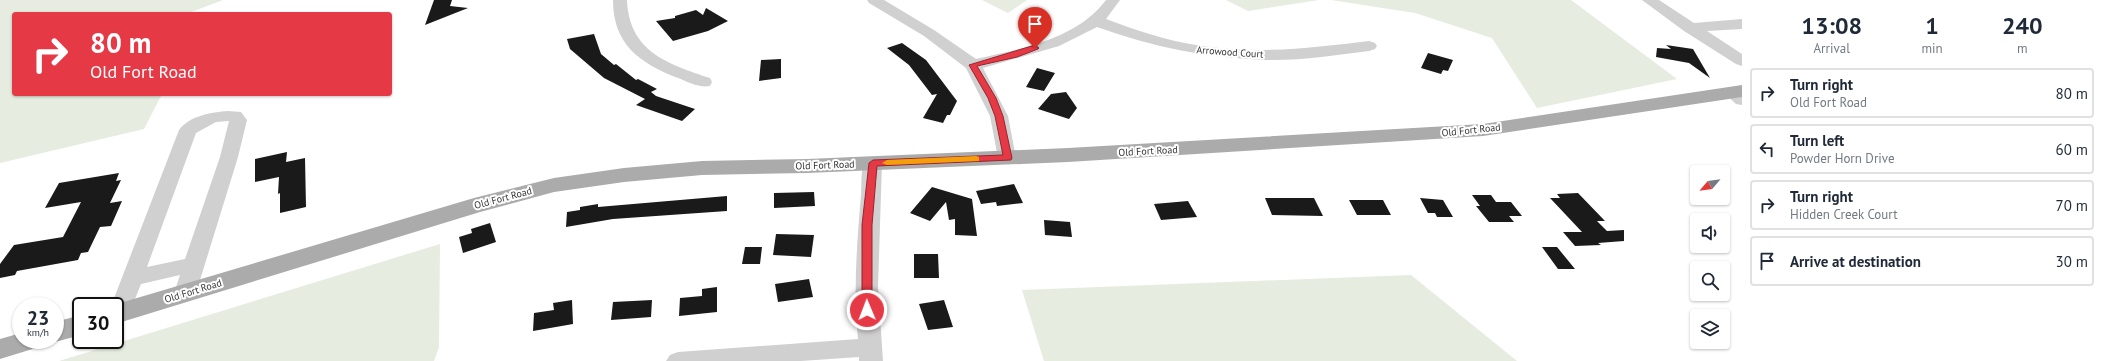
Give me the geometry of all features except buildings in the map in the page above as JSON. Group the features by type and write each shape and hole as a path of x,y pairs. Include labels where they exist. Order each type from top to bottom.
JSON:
{"main road":[{"name":"Old Fort Road","path":"124,312 467,208 554,185 624,174 702,168 1008,158 1477,131 1739,95"},
{"path":"0,349 12,345"}],"street":[{"path":"620,0 623,24 637,47 661,65 680,74 704,82"},
{"path":"874,0 929,33 973,65 992,98 999,116 1008,158"},
{"path":"973,65 1014,56 1060,39 1096,21 1113,0"},
{"path":"1649,0 1689,28 1742,61"},
{"name":"Arrowood Court","path":"1096,21 1136,36 1197,50 1267,54 1319,52 1369,46"},
{"path":"1689,28 1742,24"},
{"path":"124,297 188,130 199,122 209,118 235,116 238,120 229,157 185,293"},
{"path":"678,361 870,354 866,266 867,225 873,163"},
{"path":"132,278 194,265"}],"shaded area":[{"path":"0,0 223,0 191,12 12,12 12,96 161,96 144,129 0,163"},
{"path":"982,0 1027,0 1008,13"},
{"path":"1226,0 1319,0 1248,11"},
{"path":"1331,0 1571,0 1677,79 1537,108 1492,38 1415,13"},
{"path":"440,244 439,347 434,361 59,361 98,349 124,349 124,341"},
{"path":"1411,275 1517,361 1044,361 1022,290"}],"slow traffic":[{"path":"887,163 976,159"}],"route":[{"path":"867,310 867,225 873,163 1008,158 999,116 992,98 973,65 1014,56 1035,48"}]}
